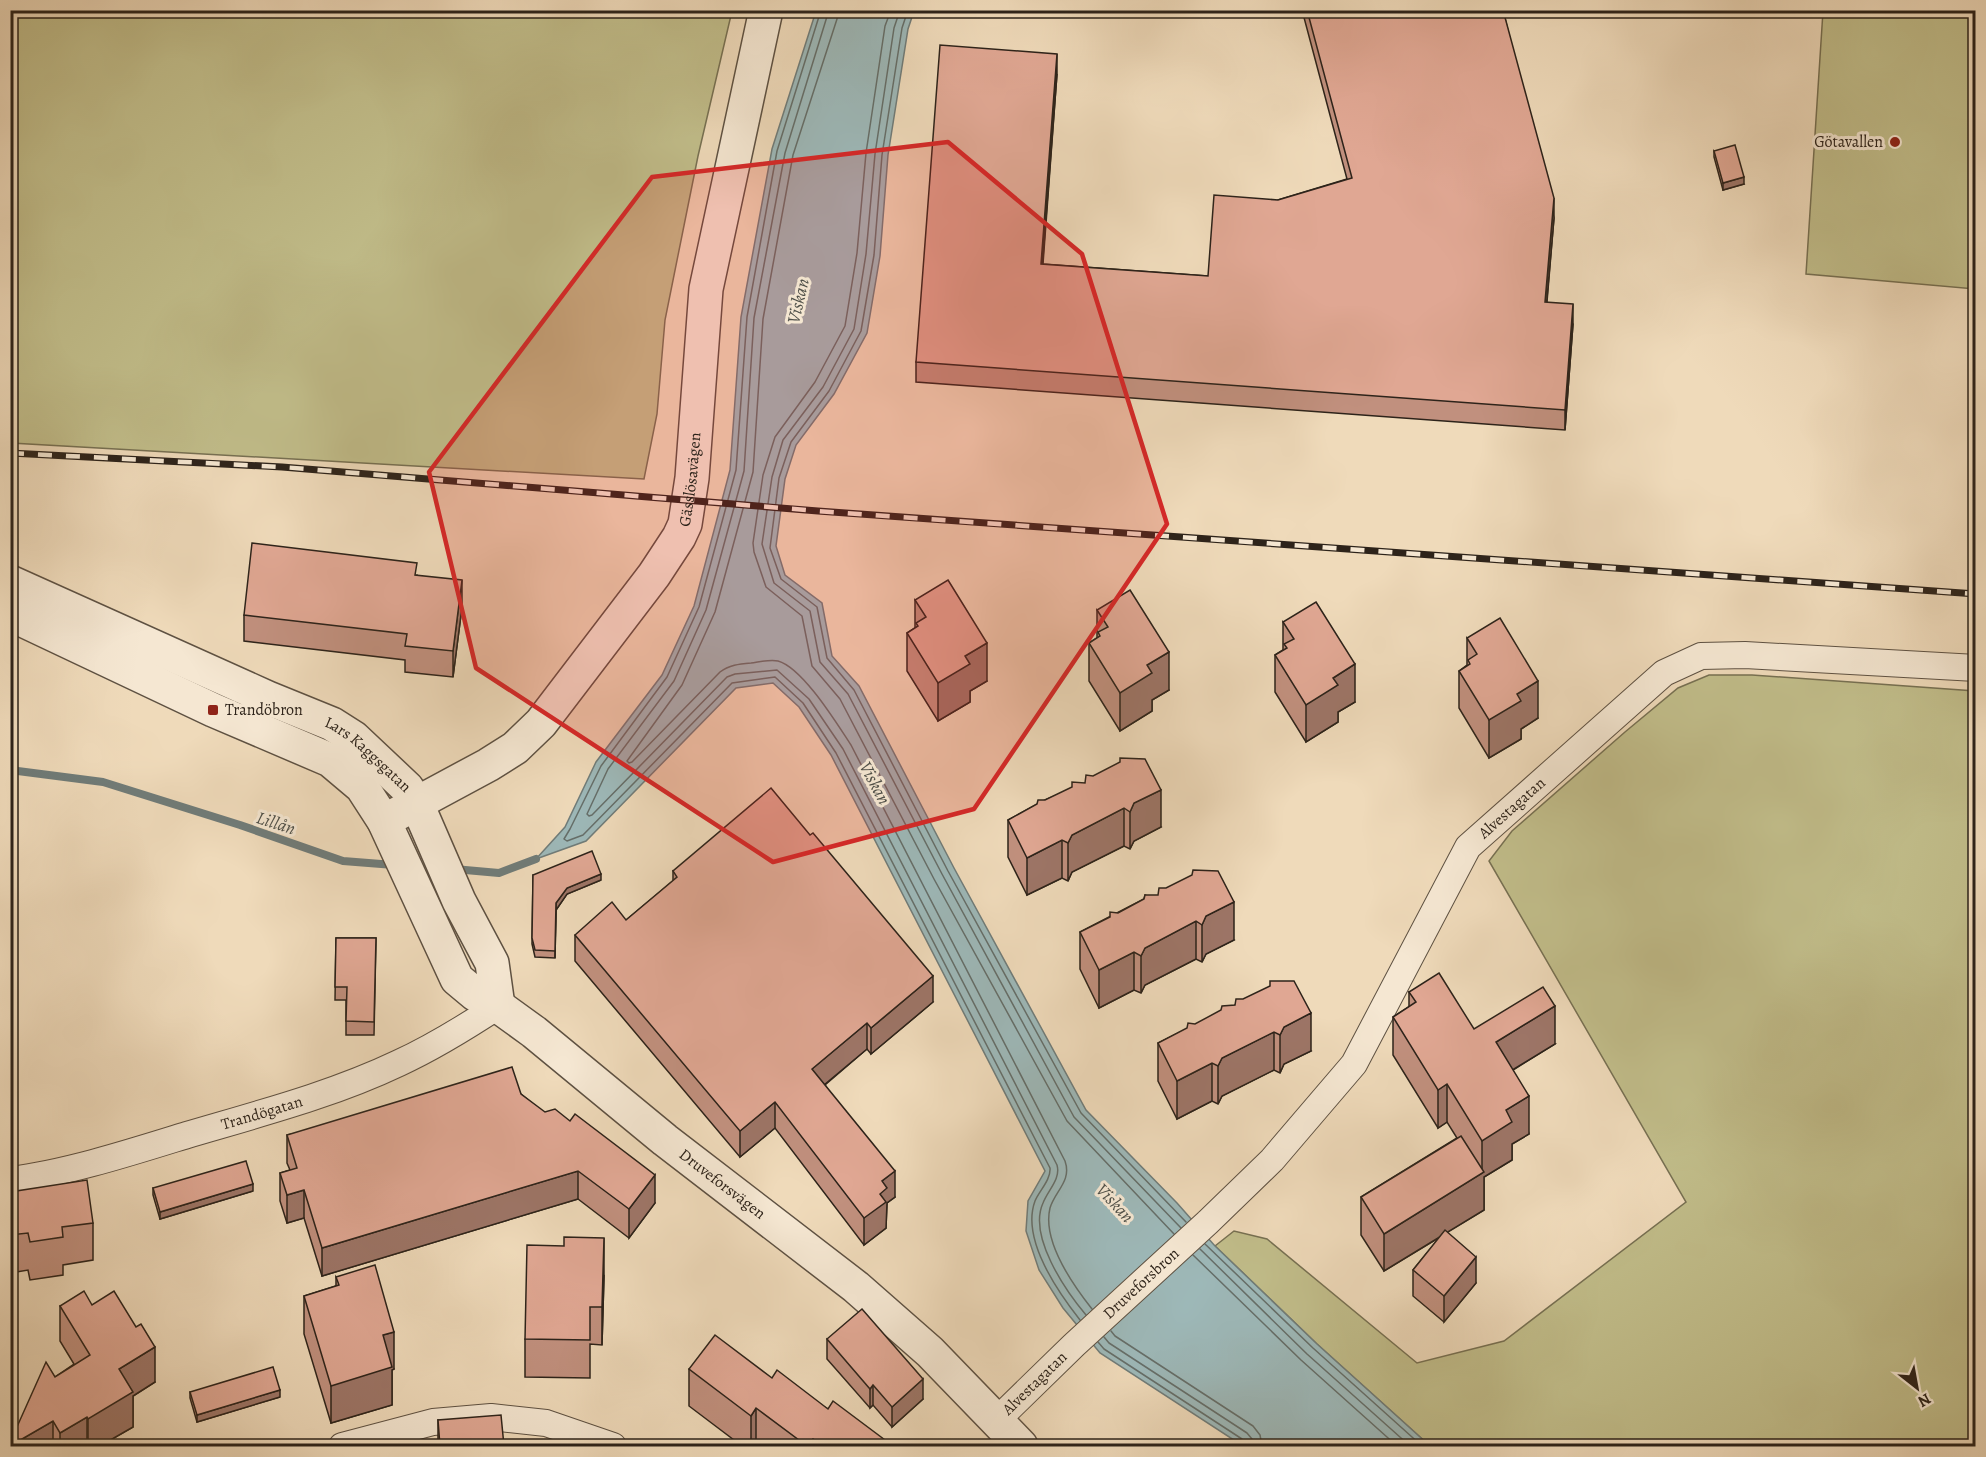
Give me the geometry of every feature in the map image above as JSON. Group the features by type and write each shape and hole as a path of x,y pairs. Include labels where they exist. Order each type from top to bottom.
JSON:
{"street":[{"name":"Gässlösavägen","path":"390,834 417,804 515,748 541,723 654,575 685,524 692,478 706,289 766,10"},
{"name":"Lars Kaggsgatan","path":"10,582 268,698 332,724 354,738 407,788 417,804 459,901 492,963 498,1006"},
{"name":"Lars Kaggsgatan","path":"10,614 213,710 330,759 363,787 390,834"},
{"name":"Alvestagatan","path":"1208,1222 1272,1160 1354,1064 1468,847 1664,674 1701,656 1745,655 1976,668"},
{"name":"Druveforsvägen","path":"390,834 457,979 475,994 498,1006 534,1032 665,1140 856,1287 930,1352 1021,1446"},
{"name":"Trandögatan","path":"10,1179 34,1177 149,1147 330,1091 398,1064 462,1030 498,1006"},
{"name":"Druveforsbron","path":"1074,1345 1208,1222"},
{"name":"Alvestagatan","path":"996,1421 1074,1345"},
{"path":"342,1446 433,1422 491,1417 546,1423 613,1446"}],"highlighted area":[{"path":"948,142 1082,254 1167,524 974,809 773,862 476,668 429,472 652,177"}],"shaded area":[{"path":"10,11 732,11 698,156 665,320 657,414 644,479 11,443"},
{"name":"Götavallen","path":"1823,11 1975,11 1975,289 1806,274"},
{"path":"1709,675 1752,675 1975,691 1975,1446 1430,1446 1317,1344 1215,1246 1234,1231 1267,1239 1417,1363 1504,1341 1686,1202 1489,861 1512,831 1625,732 1678,688"}],"water":[{"name":"Viskan","path":"816,11 914,11 908,29 888,155 880,256 867,333 834,394 796,445 785,479 776,546 785,575 822,603 832,656 859,686 954,868 1086,1110 1177,1203 1215,1246 1317,1344 1430,1446 1243,1446 1100,1353 1063,1308 1039,1270 1026,1231 1028,1201 1045,1171 831,755 799,707 773,683 736,688 586,841 536,859 565,827 596,762 662,675 694,606 730,470 741,317 772,149"}],"building":[{"path":"1307,10 1503,10 1554,198 1545,302 1573,304 1565,410 916,362 940,45 1057,54 1041,264 1208,276 1214,195 1278,200 1352,178"},
{"path":"1735,145 1744,177 1723,183 1714,151"},
{"path":"252,543 417,563 415,575 462,580 453,651 405,646 407,634 244,615"},
{"path":"948,580 987,643 965,656 970,664 938,683 907,633 918,626 916,623 926,617 915,600"},
{"path":"1130,590 1169,652 1147,665 1152,673 1120,693 1089,643 1100,636 1098,632 1108,627 1097,610"},
{"path":"1316,602 1355,664 1333,678 1338,685 1306,705 1275,655 1287,648 1284,644 1294,639 1283,622"},
{"path":"1500,618 1538,681 1517,694 1521,701 1489,720 1459,671 1470,664 1468,660 1477,654 1467,638"},
{"path":"1120,758 1145,759 1161,790 1134,803 1130,812 1124,808 1072,835 1068,843 1062,840 1027,858 1008,820 1037,804 1038,800 1045,800 1072,787 1072,782 1085,783 1086,775 1093,776 1120,762"},
{"path":"771,788 810,835 813,833 933,976 871,1028 867,1023 812,1069 895,1171 882,1181 887,1188 880,1194 886,1202 864,1218 775,1102 740,1131 575,935 612,902 626,920 677,877 673,871"},
{"path":"592,851 601,874 567,888 556,903 555,951 535,950 532,938 533,875"},
{"path":"1193,870 1218,871 1234,902 1206,916 1202,925 1196,921 1145,948 1141,956 1134,952 1099,970 1080,932 1110,917 1110,912 1118,913 1144,899 1145,895 1158,895 1159,888 1166,888 1192,875"},
{"path":"336,938 376,938 374,1022 346,1021 347,987 335,987"},
{"path":"1439,973 1474,1029 1543,987 1555,1006 1496,1042 1529,1096 1506,1110 1512,1122 1482,1141 1447,1084 1438,1090 1393,1017 1416,1002 1409,992"},
{"path":"1270,981 1294,981 1311,1013 1284,1027 1280,1035 1274,1032 1222,1058 1218,1066 1212,1063 1177,1081 1158,1043 1187,1028 1188,1023 1195,1024 1221,1010 1222,1006 1235,1005 1236,999 1243,999 1270,986"},
{"path":"512,1067 521,1094 545,1112 555,1109 570,1121 575,1114 655,1175 629,1209 578,1171 322,1248 304,1190 287,1195 280,1173 297,1168 287,1135"},
{"path":"1461,1136 1484,1172 1384,1234 1361,1197"},
{"path":"246,1161 253,1184 160,1212 153,1188"},
{"path":"87,1180 93,1223 62,1227 63,1237 30,1242 28,1233 10,1235 10,1192"},
{"path":"1445,1230 1476,1257 1444,1296 1413,1270"},
{"path":"564,1237 604,1238 602,1307 590,1307 590,1340 525,1339 527,1245 564,1246"},
{"path":"375,1265 394,1332 383,1335 392,1367 331,1386 304,1296 339,1285 336,1277"},
{"path":"84,1291 92,1305 114,1291 136,1327 141,1324 155,1347 119,1369 133,1392 60,1433 53,1421 10,1446 10,1420 16,1429 46,1362 55,1377 90,1355 60,1306"},
{"path":"862,1309 923,1379 892,1407 873,1385 870,1389 827,1339"},
{"path":"715,1335 772,1378 777,1370 828,1409 833,1401 893,1446 823,1446 813,1439 807,1446 756,1408 751,1416 689,1369"},
{"path":"273,1367 280,1390 197,1415 190,1392"},
{"path":"501,1415 504,1446 440,1446 438,1420"}],"waterway":[{"name":"Lillån","path":"10,770 103,782 240,825 343,861 394,865"},
{"name":"Lillån","path":"454,869 499,873 536,859"}],"railway":[{"path":"10,453 282,467 818,511 1976,594"}],"place":[{"name":"Götavallen","path":"1895,142"},
{"name":"Trandöbron","path":"213,710"}]}
